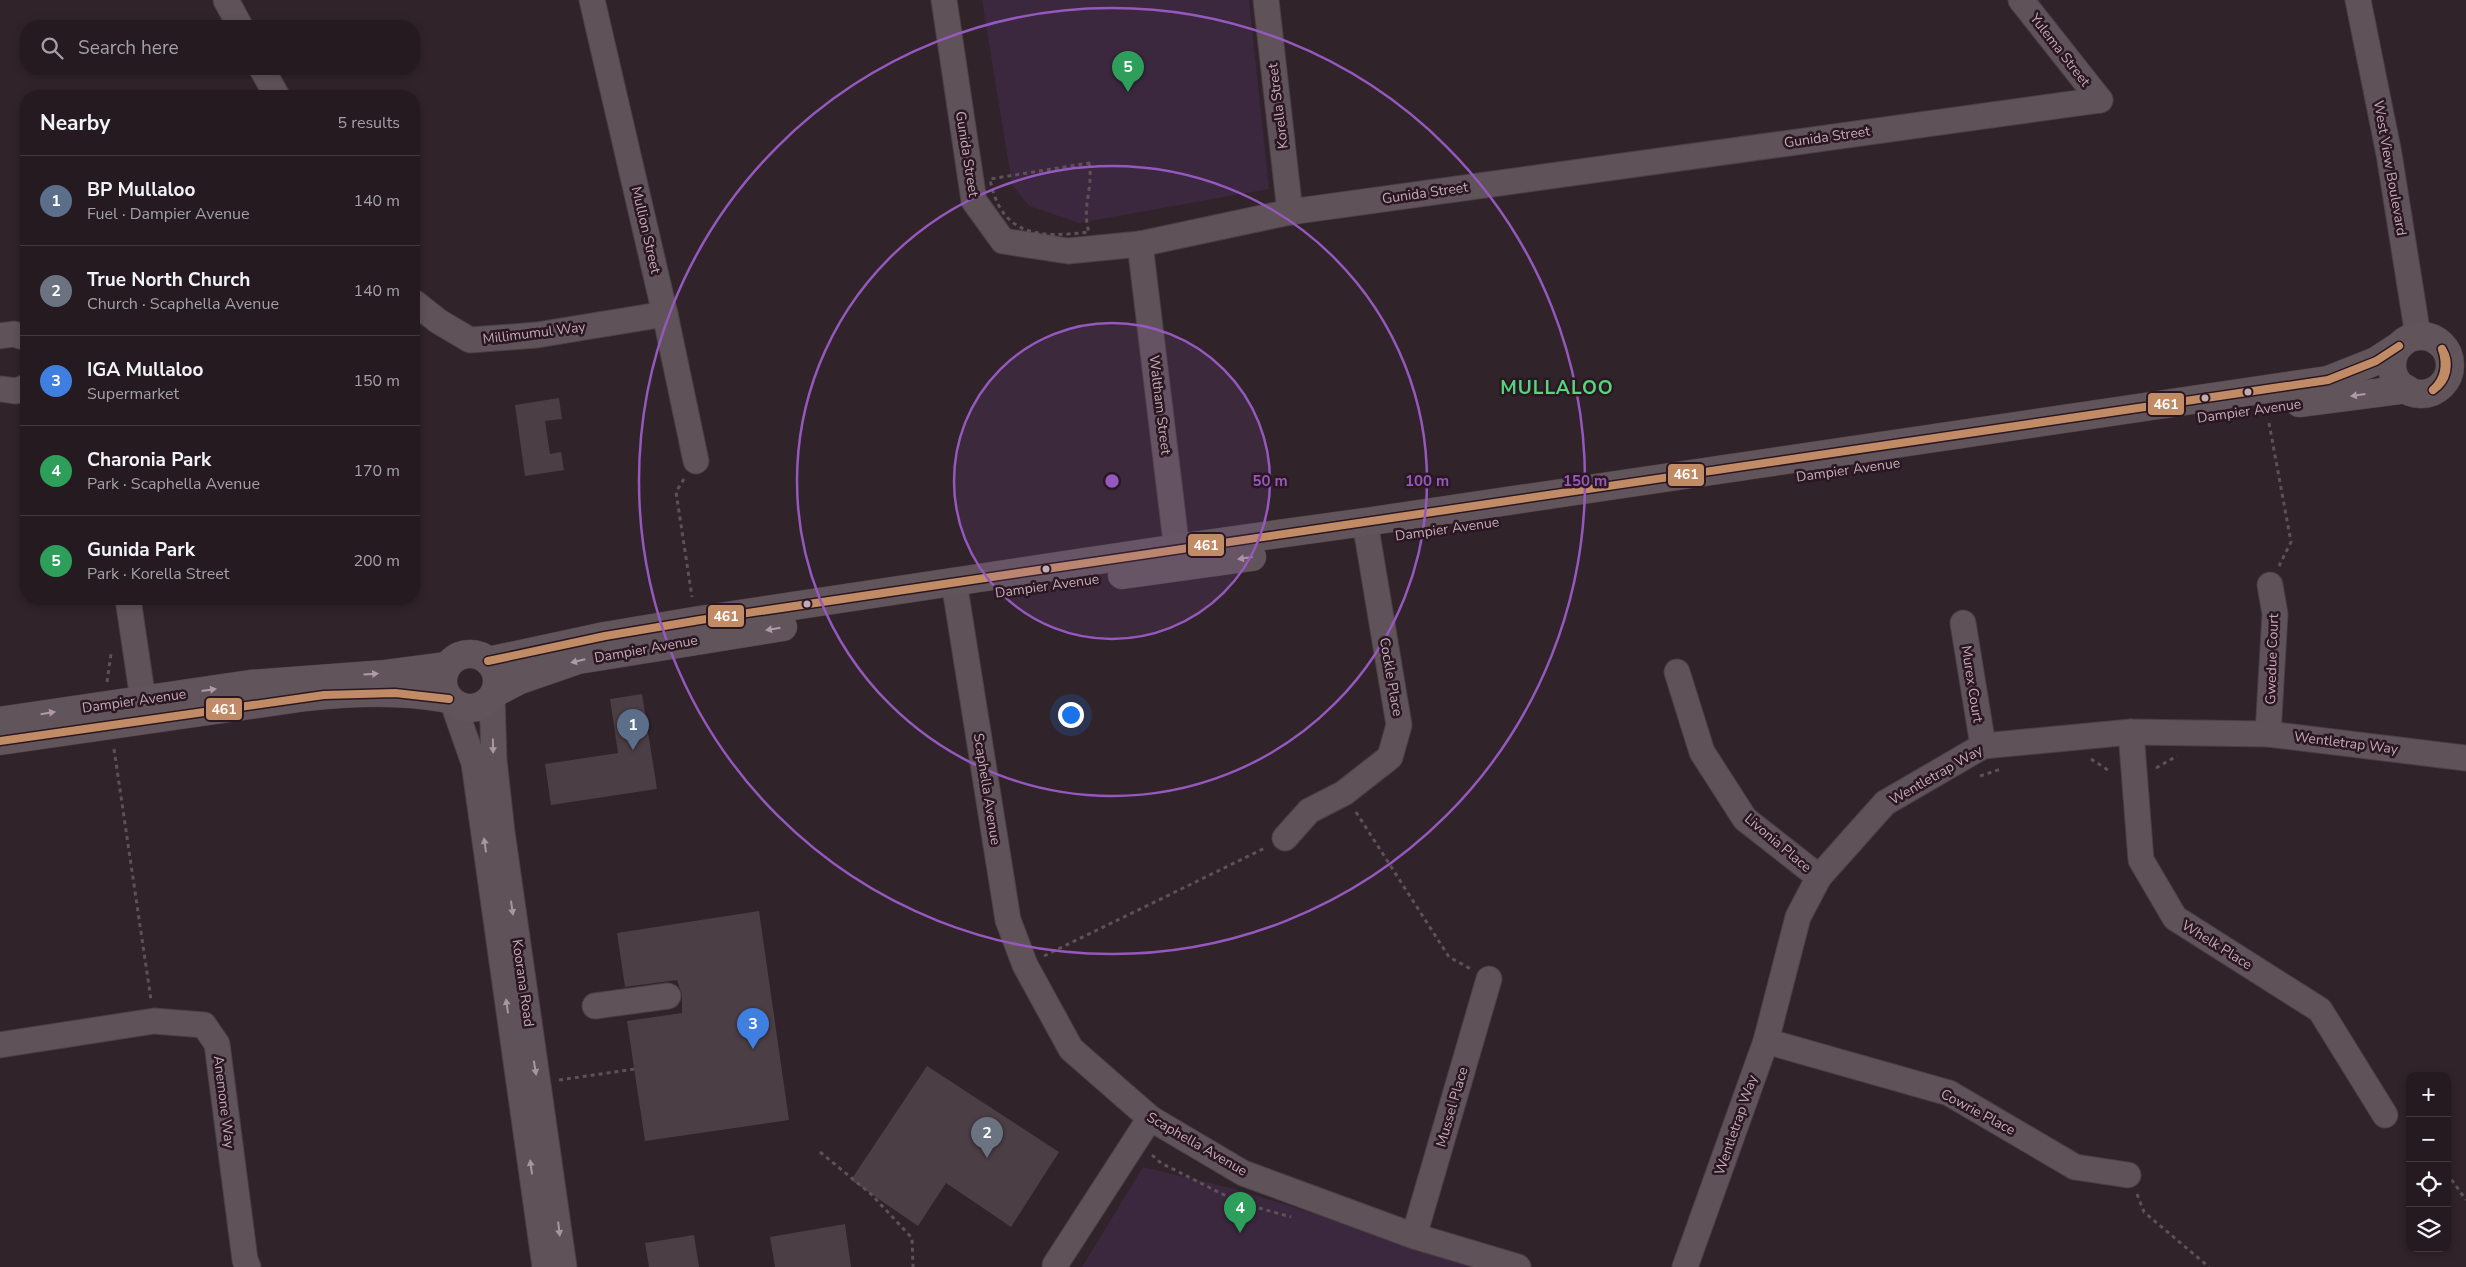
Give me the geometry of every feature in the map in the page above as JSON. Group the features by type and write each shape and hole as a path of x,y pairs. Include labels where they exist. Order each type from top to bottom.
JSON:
{"main road":[{"path":"2431,345 2448,354 2455,380 2428,393 2417,393 2407,390 2398,382 2393,372 2394,356 2431,345"},
{"name":"Dampier Avenue","path":"1366,531 2328,380 2376,361 2431,345"},
{"name":"Dampier Avenue","path":"493,695 520,680 578,660 955,591 1178,557 2344,396 2407,390"},
{"name":"Dampier Avenue","path":"488,660 605,636 700,620 955,591"},
{"path":"466,654 478,654 488,660 497,676 493,695 478,707 469,709 451,701 442,683 447,666 455,658 466,654"},
{"name":"Dampier Avenue","path":"0,741 106,726 145,709 250,684 327,676 386,674 447,666"},
{"name":"Dampier Avenue","path":"0,721 352,692 404,693 451,701"}],"street":[{"path":"226,0 237,20"},
{"name":"Mullion Street","path":"592,0 665,314 696,461"},
{"name":"Gunida Street","path":"944,0 974,201 1003,241 1068,251 1140,244 1290,212 2100,100"},
{"name":"Korella Street","path":"1266,0 1290,212"},
{"name":"Yulema Street","path":"2021,0 2100,100"},
{"name":"West View Boulevard","path":"2358,0 2389,154 2431,345"},
{"path":"265,75 274,90"},
{"name":"Waltham Street","path":"1140,244 1178,557"},
{"name":"Millimumul Way","path":"420,307 438,321 470,340 537,335 665,314"},
{"name":"Cockle Place","path":"1285,838 1309,811 1344,793 1390,757 1400,725 1366,531"},
{"name":"Gwedue Court","path":"2268,734 2275,614 2270,585"},
{"name":"Scaphella Avenue","path":"955,591 1008,920 1025,965 1071,1048 1150,1118 1243,1173 1414,1236 1518,1267"},
{"path":"129,605 145,709"},
{"name":"Murex Court","path":"1962,623 1983,746"},
{"name":"Livonia Place","path":"1677,672 1702,752 1745,819 1819,877"},
{"name":"Koorana Road","path":"493,695 494,760 503,841 564,1267"},
{"name":"Koorana Road","path":"451,701 474,763 545,1267"},
{"name":"Wentletrap Way","path":"1686,1267 1766,1040 1798,917 1819,877 1885,804 1983,746 2130,732 2268,734 2466,758"},
{"name":"Whelk Place","path":"2130,732 2142,860 2175,918 2320,1010 2385,1115"},
{"name":"Mussel Place","path":"1414,1236 1489,978"},
{"path":"595,1006 668,996"},
{"name":"Anemone Way","path":"0,1045 154,1021 204,1025 217,1044 245,1260 248,1267"},
{"name":"Cowrie Place","path":"1766,1040 1949,1093 2075,1167 2128,1175"},
{"path":"1055,1265 1150,1118"}],"path":[{"path":"1089,163 1091,187 1085,208 1086,222 1090,232 1060,235 1027,232 1008,218 994,199 990,179 1089,163"},
{"path":"2269,423 2291,542 2270,585"},
{"path":"693,600 676,492 696,461"},
{"path":"105,686 112,660 111,651"},
{"path":"106,726 114,751 154,1021"},
{"path":"2086,755 2111,772 2152,771 2181,753"},
{"path":"1972,778 2008,767"},
{"path":"1344,793 1449,957 1489,978"},
{"path":"1025,965 1285,838"},
{"path":"556,1080 635,1070"},
{"path":"1136,1138 1160,1164 1238,1202 1295,1218"},
{"path":"820,1152 871,1194 912,1238 913,1267"},
{"path":"2128,1175 2144,1212 2209,1267"},
{"path":"2451,1179 2466,1200"}],"shaded area":[{"path":"982,0 1249,0 1269,189 1079,223 1029,206 1012,185"},
{"path":"1143,1167 1235,1189 1488,1267 1082,1267"}],"building":[{"path":"559,398 562,419 545,421 550,454 561,452 564,470 525,476 515,405"},
{"path":"642,694 657,789 551,805 545,764 618,753 610,699"},
{"path":"759,911 789,1120 645,1141 627,1021 682,1013 682,995 677,980 625,987 617,933"},
{"path":"927,1066 1059,1152 1011,1227 946,1183 918,1226 851,1180"},
{"path":"845,1224 851,1267 775,1267 770,1237"},
{"path":"694,1235 699,1267 649,1267 645,1243"}],"transit line":[{"name":"461","path":"488,661 605,636 700,620 2328,380 2376,361 2399,346"},
{"name":"461","path":"2433,390 2440,381 2444,371 2442,349"},
{"name":"461","path":"2433,390 2442,382 2446,371 2445,354 2442,349"},
{"name":"461","path":"0,741 324,695 395,693 449,699"}],"place":[{"name":"Gunida Park","path":"1128,92"},
{"name":"BP Mullaloo","path":"633,750"},
{"name":"IGA Mullaloo","path":"753,1049"},
{"name":"True North Church","path":"987,1158"},
{"name":"Charonia Park","path":"1240,1233"}],"district":[{"name":"MULLALOO","path":"1557,388"}]}
